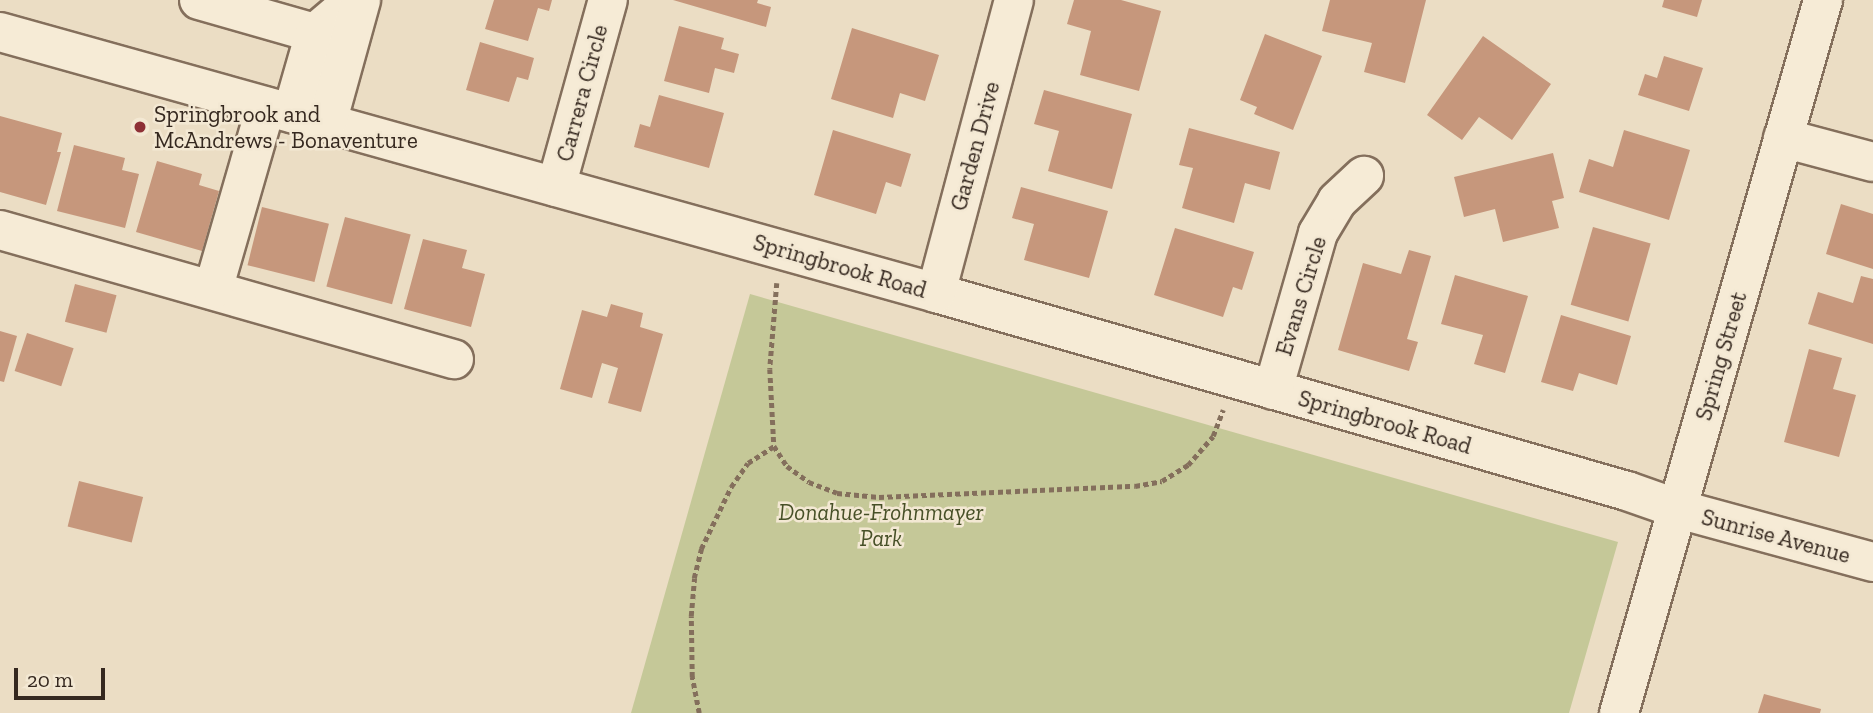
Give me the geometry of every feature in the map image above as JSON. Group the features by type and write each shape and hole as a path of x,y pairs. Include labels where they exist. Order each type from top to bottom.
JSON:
{"street":[{"path":"199,0 315,33"},
{"path":"295,114 315,33 354,0"},
{"path":"213,290 295,114 361,0"},
{"name":"Carrera Circle","path":"556,187 608,0"},
{"name":"Garden Drive","path":"936,293 1014,0"},
{"name":"Spring Street","path":"1619,713 1824,0"},
{"name":"Springbrook Road","path":"0,32 936,293 1627,491 1678,509"},
{"path":"1783,138 1873,162"},
{"name":"Evans Circle","path":"1273,390 1318,233 1336,201 1364,176"},
{"path":"0,230 454,359"},
{"name":"Sunrise Avenue","path":"1678,509 1873,562"}],"path":[{"path":"780,250 770,369 774,446 787,466 809,482 837,493 879,497 1135,486 1162,481 1188,465 1213,436 1234,379"},
{"path":"699,713 692,677 691,616 694,578 701,550 731,487 748,463 774,446"}],"green space":[{"name":"Donahue-Frohnmayer Park","path":"750,294 1618,542 1569,713 631,713"}],"building":[{"path":"494,0 552,0 549,11 538,8 528,41 485,29"},
{"path":"673,0 758,0 757,3 771,7 766,27"},
{"path":"1074,0 1121,0 1161,11 1139,91 1080,75 1091,31 1067,24"},
{"path":"1330,0 1426,0 1405,83 1364,72 1372,43 1322,31"},
{"path":"1664,0 1702,0 1697,17 1662,7"},
{"path":"679,26 724,38 721,49 739,54 734,73 715,68 709,93 664,81"},
{"path":"852,28 939,55 925,101 900,93 893,118 831,99"},
{"path":"1265,34 1322,56 1293,130 1254,114 1257,107 1240,100"},
{"path":"1483,36 1551,84 1512,140 1479,117 1462,140 1427,115"},
{"path":"480,42 534,58 528,80 517,77 509,102 466,90"},
{"path":"1664,56 1703,68 1689,111 1638,95 1645,74 1657,78"},
{"path":"1044,90 1132,114 1112,189 1048,171 1059,131 1034,124"},
{"path":"659,95 724,113 709,168 634,147 640,124 650,127"},
{"path":"0,116 62,133 57,152 61,152 46,205 0,192"},
{"path":"1189,128 1280,152 1270,190 1245,183 1234,223 1182,208 1193,168 1179,165"},
{"path":"833,130 911,154 901,187 886,182 876,214 814,195"},
{"path":"1624,130 1690,150 1669,220 1579,192 1589,159 1613,167"},
{"path":"74,145 125,158 122,170 139,174 125,228 57,211"},
{"path":"1553,153 1564,198 1552,201 1559,228 1503,242 1495,209 1464,217 1454,177"},
{"path":"157,161 202,174 199,185 219,191 202,251 136,232"},
{"path":"1021,187 1108,211 1089,278 1024,260 1034,224 1012,218"},
{"path":"1841,204 1873,214 1873,269 1826,254"},
{"path":"262,207 329,224 314,282 247,265"},
{"path":"345,217 411,235 392,304 326,287"},
{"path":"1593,227 1651,244 1628,321 1571,305"},
{"path":"1175,228 1254,252 1242,290 1233,287 1223,317 1154,295"},
{"path":"423,239 467,250 462,268 485,274 471,327 404,309"},
{"path":"1409,250 1431,256 1407,339 1418,342 1409,371 1338,350 1363,263 1401,274"},
{"path":"1455,275 1528,296 1505,373 1474,364 1483,335 1441,324"},
{"path":"1861,276 1873,279 1873,344 1808,324 1818,292 1853,303"},
{"path":"75,284 117,295 106,333 65,322"},
{"path":"611,304 643,313 640,327 663,334 641,412 608,403 618,368 602,363 592,398 560,389 582,310 607,317"},
{"path":"1561,315 1631,336 1617,385 1579,373 1573,391 1541,382"},
{"path":"0,331 17,336 4,382 0,381"},
{"path":"27,333 74,348 61,386 15,371"},
{"path":"1809,349 1842,358 1833,389 1856,395 1839,457 1784,442"},
{"path":"79,481 143,497 132,543 68,527"},
{"path":"1764,694 1821,709 1820,713 1758,713"}],"place":[{"name":"Springbrook and McAndrews - Bonaventure","path":"140,127"}]}
